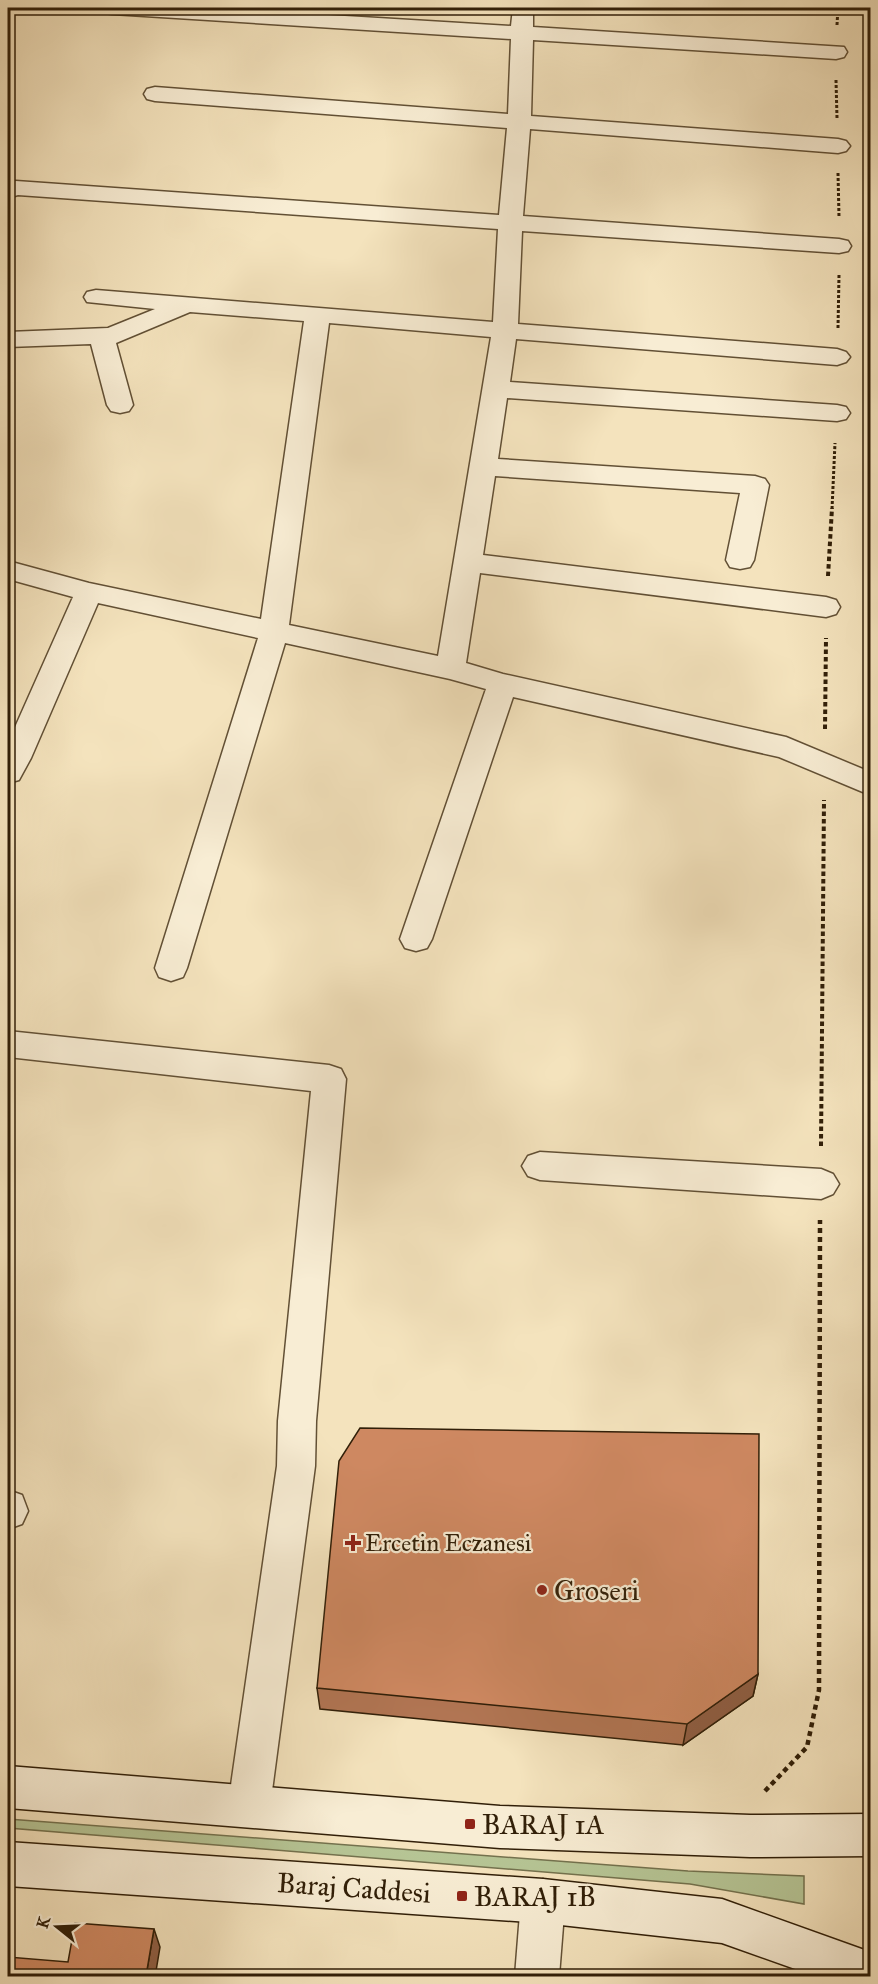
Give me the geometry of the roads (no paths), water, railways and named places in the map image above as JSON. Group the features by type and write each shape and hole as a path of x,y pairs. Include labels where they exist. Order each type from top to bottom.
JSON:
{"street":[{"path":"112,8 523,20 836,52"},
{"path":"451,669 505,331 510,223 519,122 523,20"},
{"path":"155,94 838,146"},
{"path":"10,182 510,223 839,246"},
{"path":"96,297 837,357"},
{"path":"8,339 112,336 186,306"},
{"path":"171,968 274,631 317,316"},
{"path":"102,337 120,405"},
{"path":"495,389 837,413"},
{"path":"483,467 756,485 740,560"},
{"path":"468,562 826,607"},
{"path":"8,570 89,592 451,669 503,684 786,748 870,784"},
{"path":"8,772 89,592"},
{"path":"416,939 503,684"},
{"path":"8,1044 329,1079 297,1421 296,1466 249,1806"},
{"path":"540,1166 821,1184"},
{"path":"8,1787 500,1827 769,1836 870,1835"},
{"name":"Baraj Caddesi","path":"8,1864 543,1901 722,1922 870,1974"},
{"path":"537,1977 543,1901"}],"place":[{"name":"Ercetin Eczanesi","path":"353,1543"},
{"name":"Groseri","path":"542,1590"},
{"name":"BARAJ 1A","path":"470,1824"},
{"name":"BARAJ 1B","path":"462,1896"}]}
